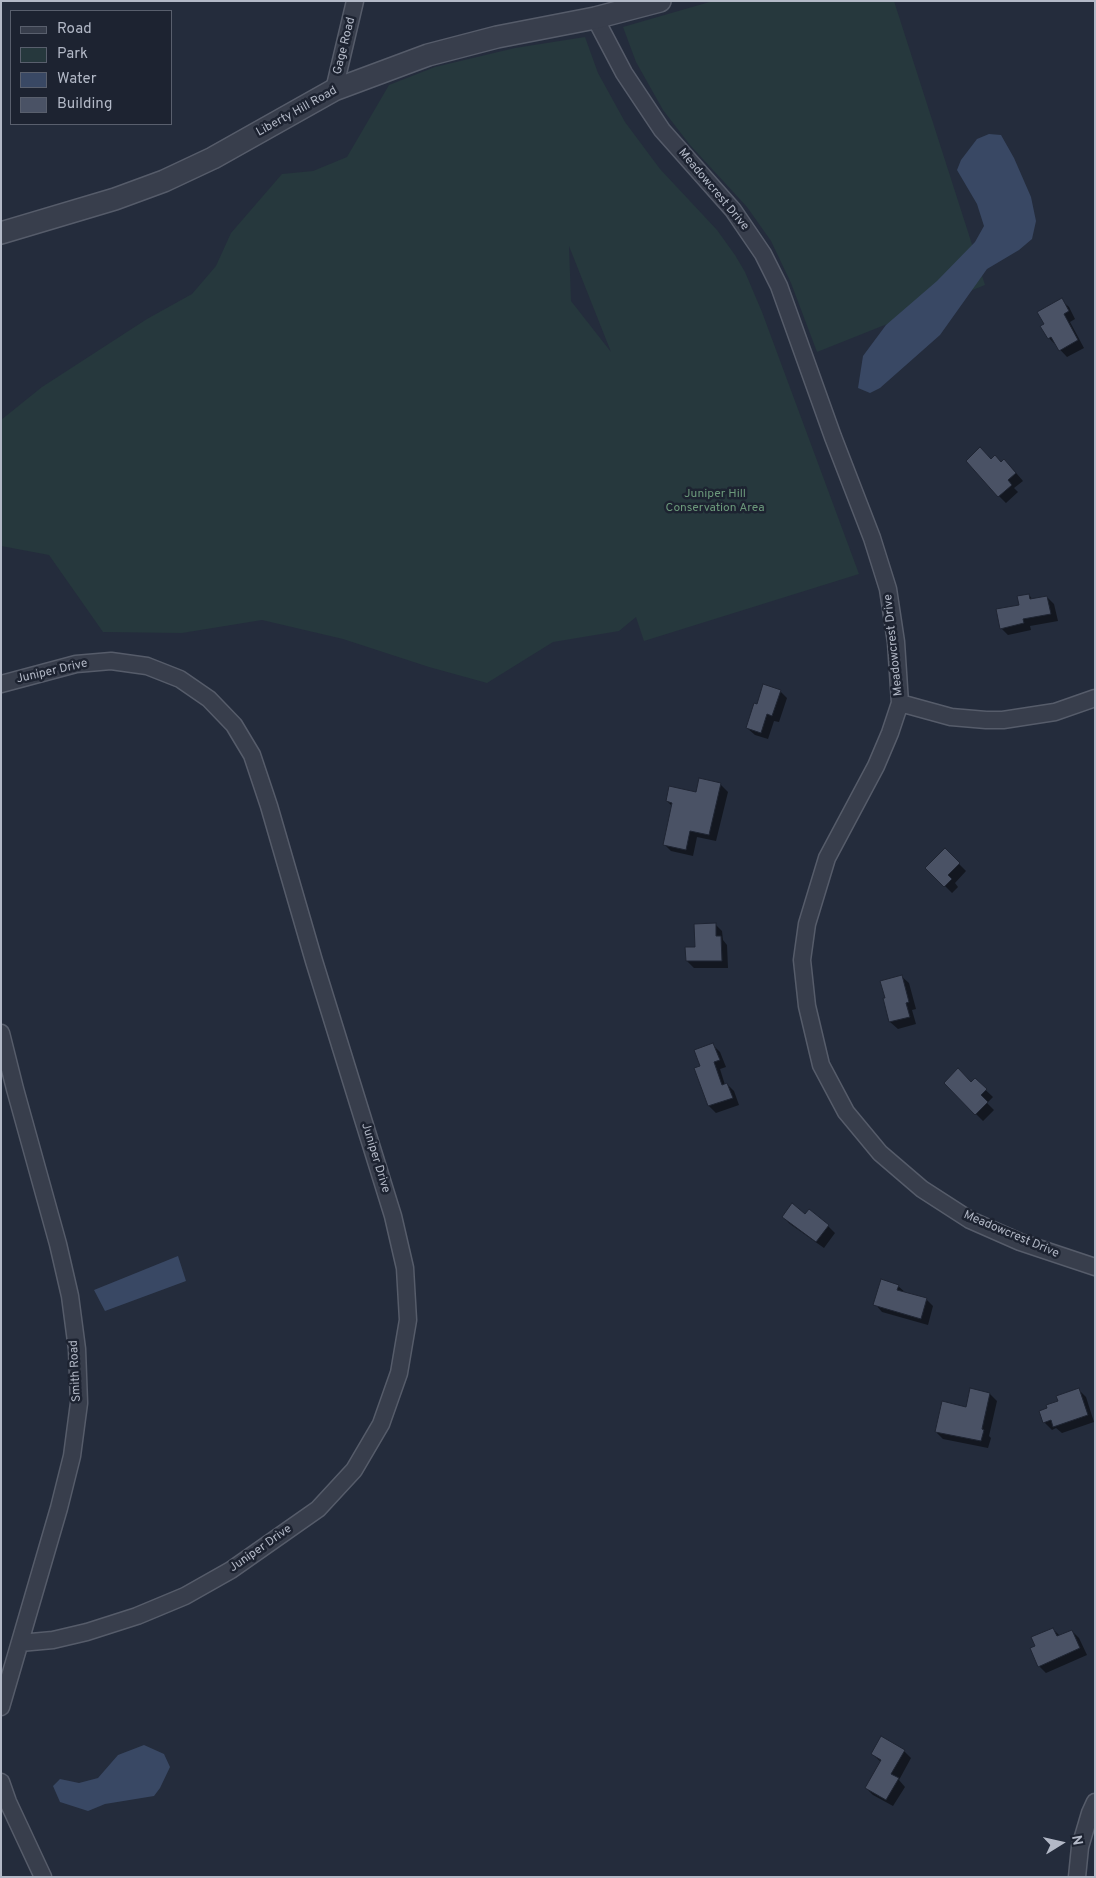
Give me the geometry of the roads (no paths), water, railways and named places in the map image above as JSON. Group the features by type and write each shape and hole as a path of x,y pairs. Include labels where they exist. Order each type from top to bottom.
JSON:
{"street":[{"name":"Gage Road","path":"334,90 355,1"},
{"name":"Liberty Hill Road","path":"1,233 164,181 237,145 334,90 428,55 496,37 595,18 660,1"},
{"name":"Meadowcrest Drive","path":"595,18 624,73 662,130 733,210 763,254 779,286 833,438 872,538 888,589 896,642 900,703 876,766 827,858 806,924 802,960 807,1006 822,1065 846,1112 880,1153 922,1189 970,1220 1020,1242 1095,1267"},
{"name":"Juniper Drive","path":"1,684 76,664 111,660 147,666 188,684 210,699 234,725 252,755 269,806 314,961 393,1216 405,1268 408,1320 399,1373 381,1424 354,1470 318,1509 231,1570 185,1596 137,1616 87,1632 53,1640 20,1643"},
{"path":"900,703 951,716 1003,720 1055,712 1095,698"},
{"name":"Smith Road","path":"1,1707 59,1508 72,1456 79,1403 76,1349 70,1296 2,1035"},
{"path":"1,1782 8,1802 43,1877"},
{"path":"1077,1877 1080,1847 1090,1812 1095,1802"}],"water":[{"path":"989,134 1001,135 1014,158 1031,197 1036,221 1032,239 1019,250 987,269 940,335 880,388 870,393 858,388 863,356 886,325 937,281 975,242 984,226 977,204 957,170 961,160 977,139"},
{"path":"178,1256 186,1281 105,1311 94,1290"},
{"path":"144,1745 164,1754 170,1767 154,1796 105,1804 88,1811 60,1802 53,1786 60,1779 79,1783 98,1778 118,1755"}],"park label":[{"name":"Juniper Hill Conservation Area","path":"715,502"}]}
